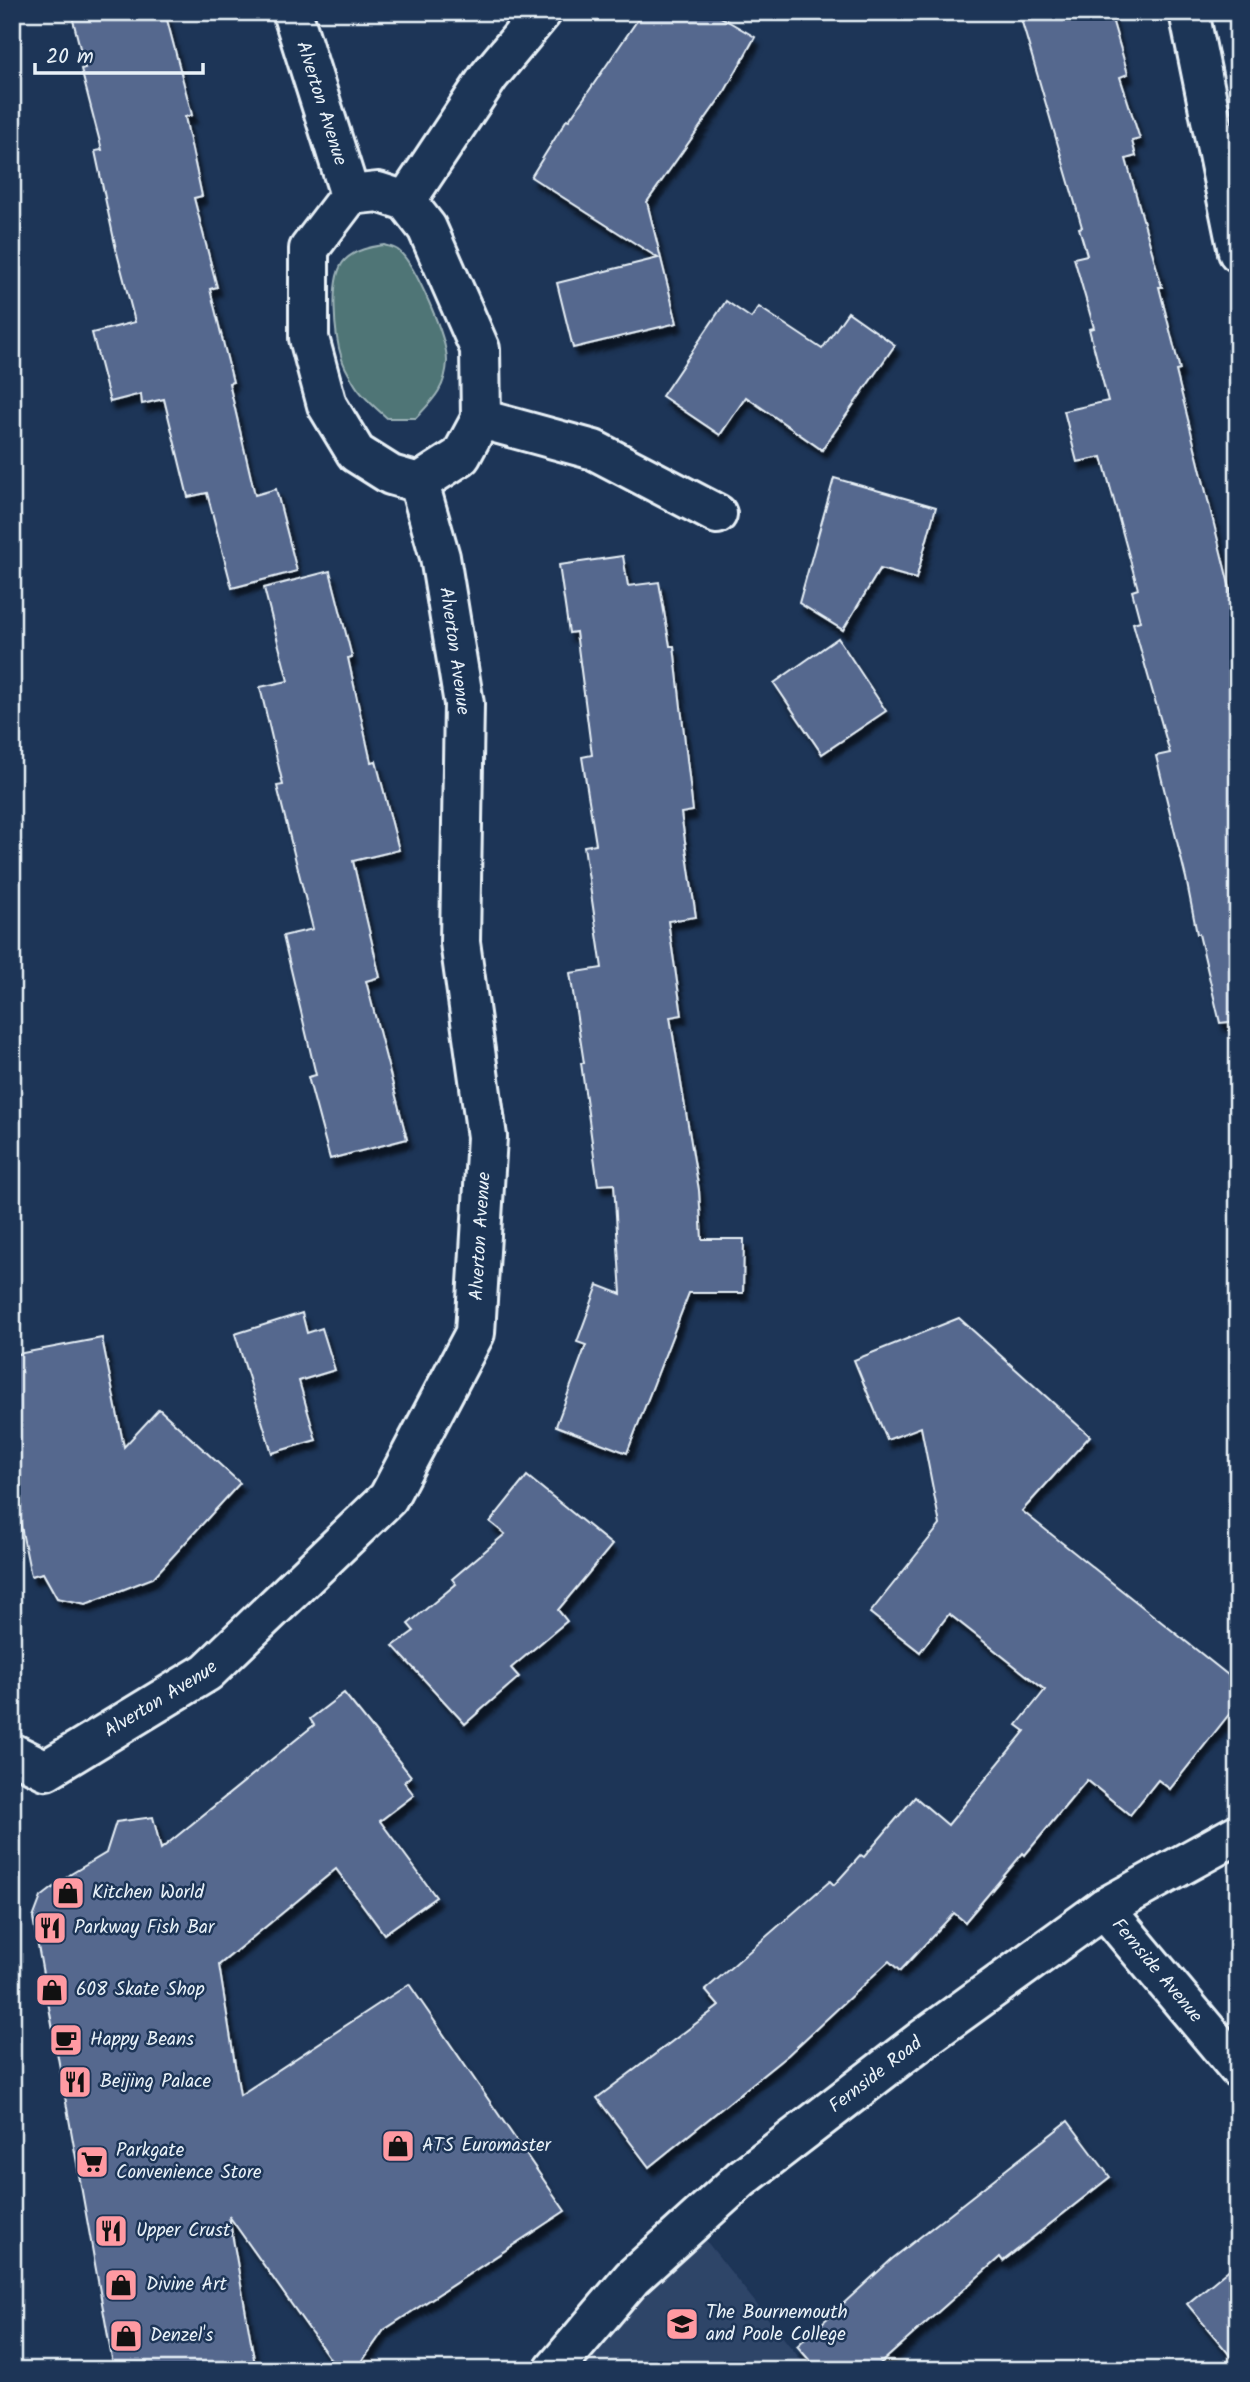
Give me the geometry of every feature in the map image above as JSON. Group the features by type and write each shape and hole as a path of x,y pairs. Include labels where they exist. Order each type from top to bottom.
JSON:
{"main road":[{"name":"Alverton Avenue","path":"292,12 350,195"},
{"path":"406,201 489,76 542,12"},
{"path":"1189,12 1238,251"},
{"path":"378,192 406,201 426,228 480,349 481,419 461,456 419,483 391,475 356,453 327,405 309,338 309,249 350,195 378,192"},
{"path":"481,419 594,450 717,514"},
{"name":"Alverton Avenue","path":"12,1753 46,1770 207,1672 388,1498 475,1333 487,1137 460,942 464,704 440,557 419,483"},
{"name":"Fernside Road","path":"554,2370 632,2278 741,2179 923,2039 1104,1908 1238,1834"},
{"name":"Fernside Avenue","path":"1104,1908 1238,2068"}],"shaded area":[{"name":"The Bournemouth and Poole College","path":"692,2223 809,2370 554,2370"}],"green space":[{"path":"384,245 399,251 414,271 446,350 446,370 441,386 416,418 387,418 357,388 344,365 339,349 334,308 336,280 340,268 353,254"}],"building":[{"path":"71,12 165,12 192,115 185,117 202,196 194,198 217,287 210,289 233,382 229,383 255,495 276,489 297,571 232,588 207,493 188,497 164,399 142,404 141,394 110,402 92,333 135,322 95,151 102,150 81,69 85,68"},
{"path":"643,12 712,12 755,37 725,91 647,202 677,323 573,348 557,283 658,258 531,177 567,119 569,120"},
{"path":"1019,12 1110,12 1128,74 1120,77 1140,139 1132,141 1136,156 1126,159 1162,287 1159,287 1180,370 1176,371 1238,621 1238,1021 1220,1023 1197,934 1156,756 1170,753 1133,623 1140,621 1132,591 1138,589 1102,457 1077,462 1064,411 1108,401 1089,329 1094,328 1074,258 1087,255 1079,228 1082,227"},
{"path":"726,301 751,318 759,307 822,349 848,312 895,345 822,450 746,397 720,435 662,396"},
{"path":"834,478 936,507 916,579 880,569 843,630 799,603"},
{"path":"623,556 628,586 659,582 670,646 674,646 693,811 681,813 696,917 668,921 682,1015 670,1017 699,1190 702,1239 744,1239 743,1293 689,1293 627,1453 556,1426 586,1345 577,1342 598,1285 621,1294 614,1184 598,1185 570,973 602,968 584,846 596,844 582,757 592,755 576,632 569,633 559,565"},
{"path":"330,571 352,657 348,658 371,762 376,761 399,850 353,861 380,977 366,981 407,1139 330,1159 308,1077 316,1075 283,936 313,929 277,786 283,785 260,687 288,681 264,588"},
{"path":"838,638 886,711 822,754 774,683"},
{"path":"302,1313 307,1333 322,1328 335,1370 299,1381 316,1440 272,1453 235,1334"},
{"path":"959,1318 1090,1436 1022,1511 1238,1683 1238,1703 1170,1789 1158,1780 1130,1815 1087,1780 965,1922 954,1913 900,1971 889,1961 788,2055 649,2167 597,2098 719,2006 705,1990 830,1881 834,1885 861,1855 864,1857 915,1797 948,1825 1025,1731 1017,1725 1045,1690 949,1614 920,1652 870,1613 940,1525 921,1427 887,1440 854,1360"},
{"path":"102,1338 124,1447 159,1409 240,1483 153,1578 86,1604 57,1598 43,1573 31,1576 12,1482 12,1355"},
{"path":"527,1476 612,1545 558,1610 567,1621 511,1668 519,1677 465,1724 393,1646 414,1631 408,1624 456,1584 452,1579 505,1534 490,1522"},
{"path":"344,1693 411,1776 404,1782 414,1795 380,1821 436,1897 384,1934 336,1869 219,1965 240,2095 409,1984 565,2211 384,2330 356,2370 338,2370 229,2216 256,2370 114,2370 33,1918 41,1897 71,1874 106,1853 116,1822 153,1817 161,1849 314,1725 310,1719"},
{"path":"1068,2121 1110,2177 1003,2261 1000,2257 873,2370 818,2370 797,2346 892,2259"},
{"path":"1238,2262 1238,2365 1187,2304"}],"place":[{"name":"Kitchen World","path":"68,1893"},
{"name":"Parkway Fish Bar","path":"50,1928"},
{"name":"608 Skate Shop","path":"52,1990"},
{"name":"Happy Beans","path":"66,2040"},
{"name":"Beijing Palace","path":"75,2082"},
{"name":"ATS Euromaster","path":"398,2146"},
{"name":"Parkgate Convenience Store","path":"92,2162"},
{"name":"Upper Crust","path":"111,2231"},
{"name":"Divine Art","path":"121,2285"},
{"name":"The Bournemouth and Poole College","path":"682,2324"},
{"name":"Denzel's","path":"126,2336"}]}
